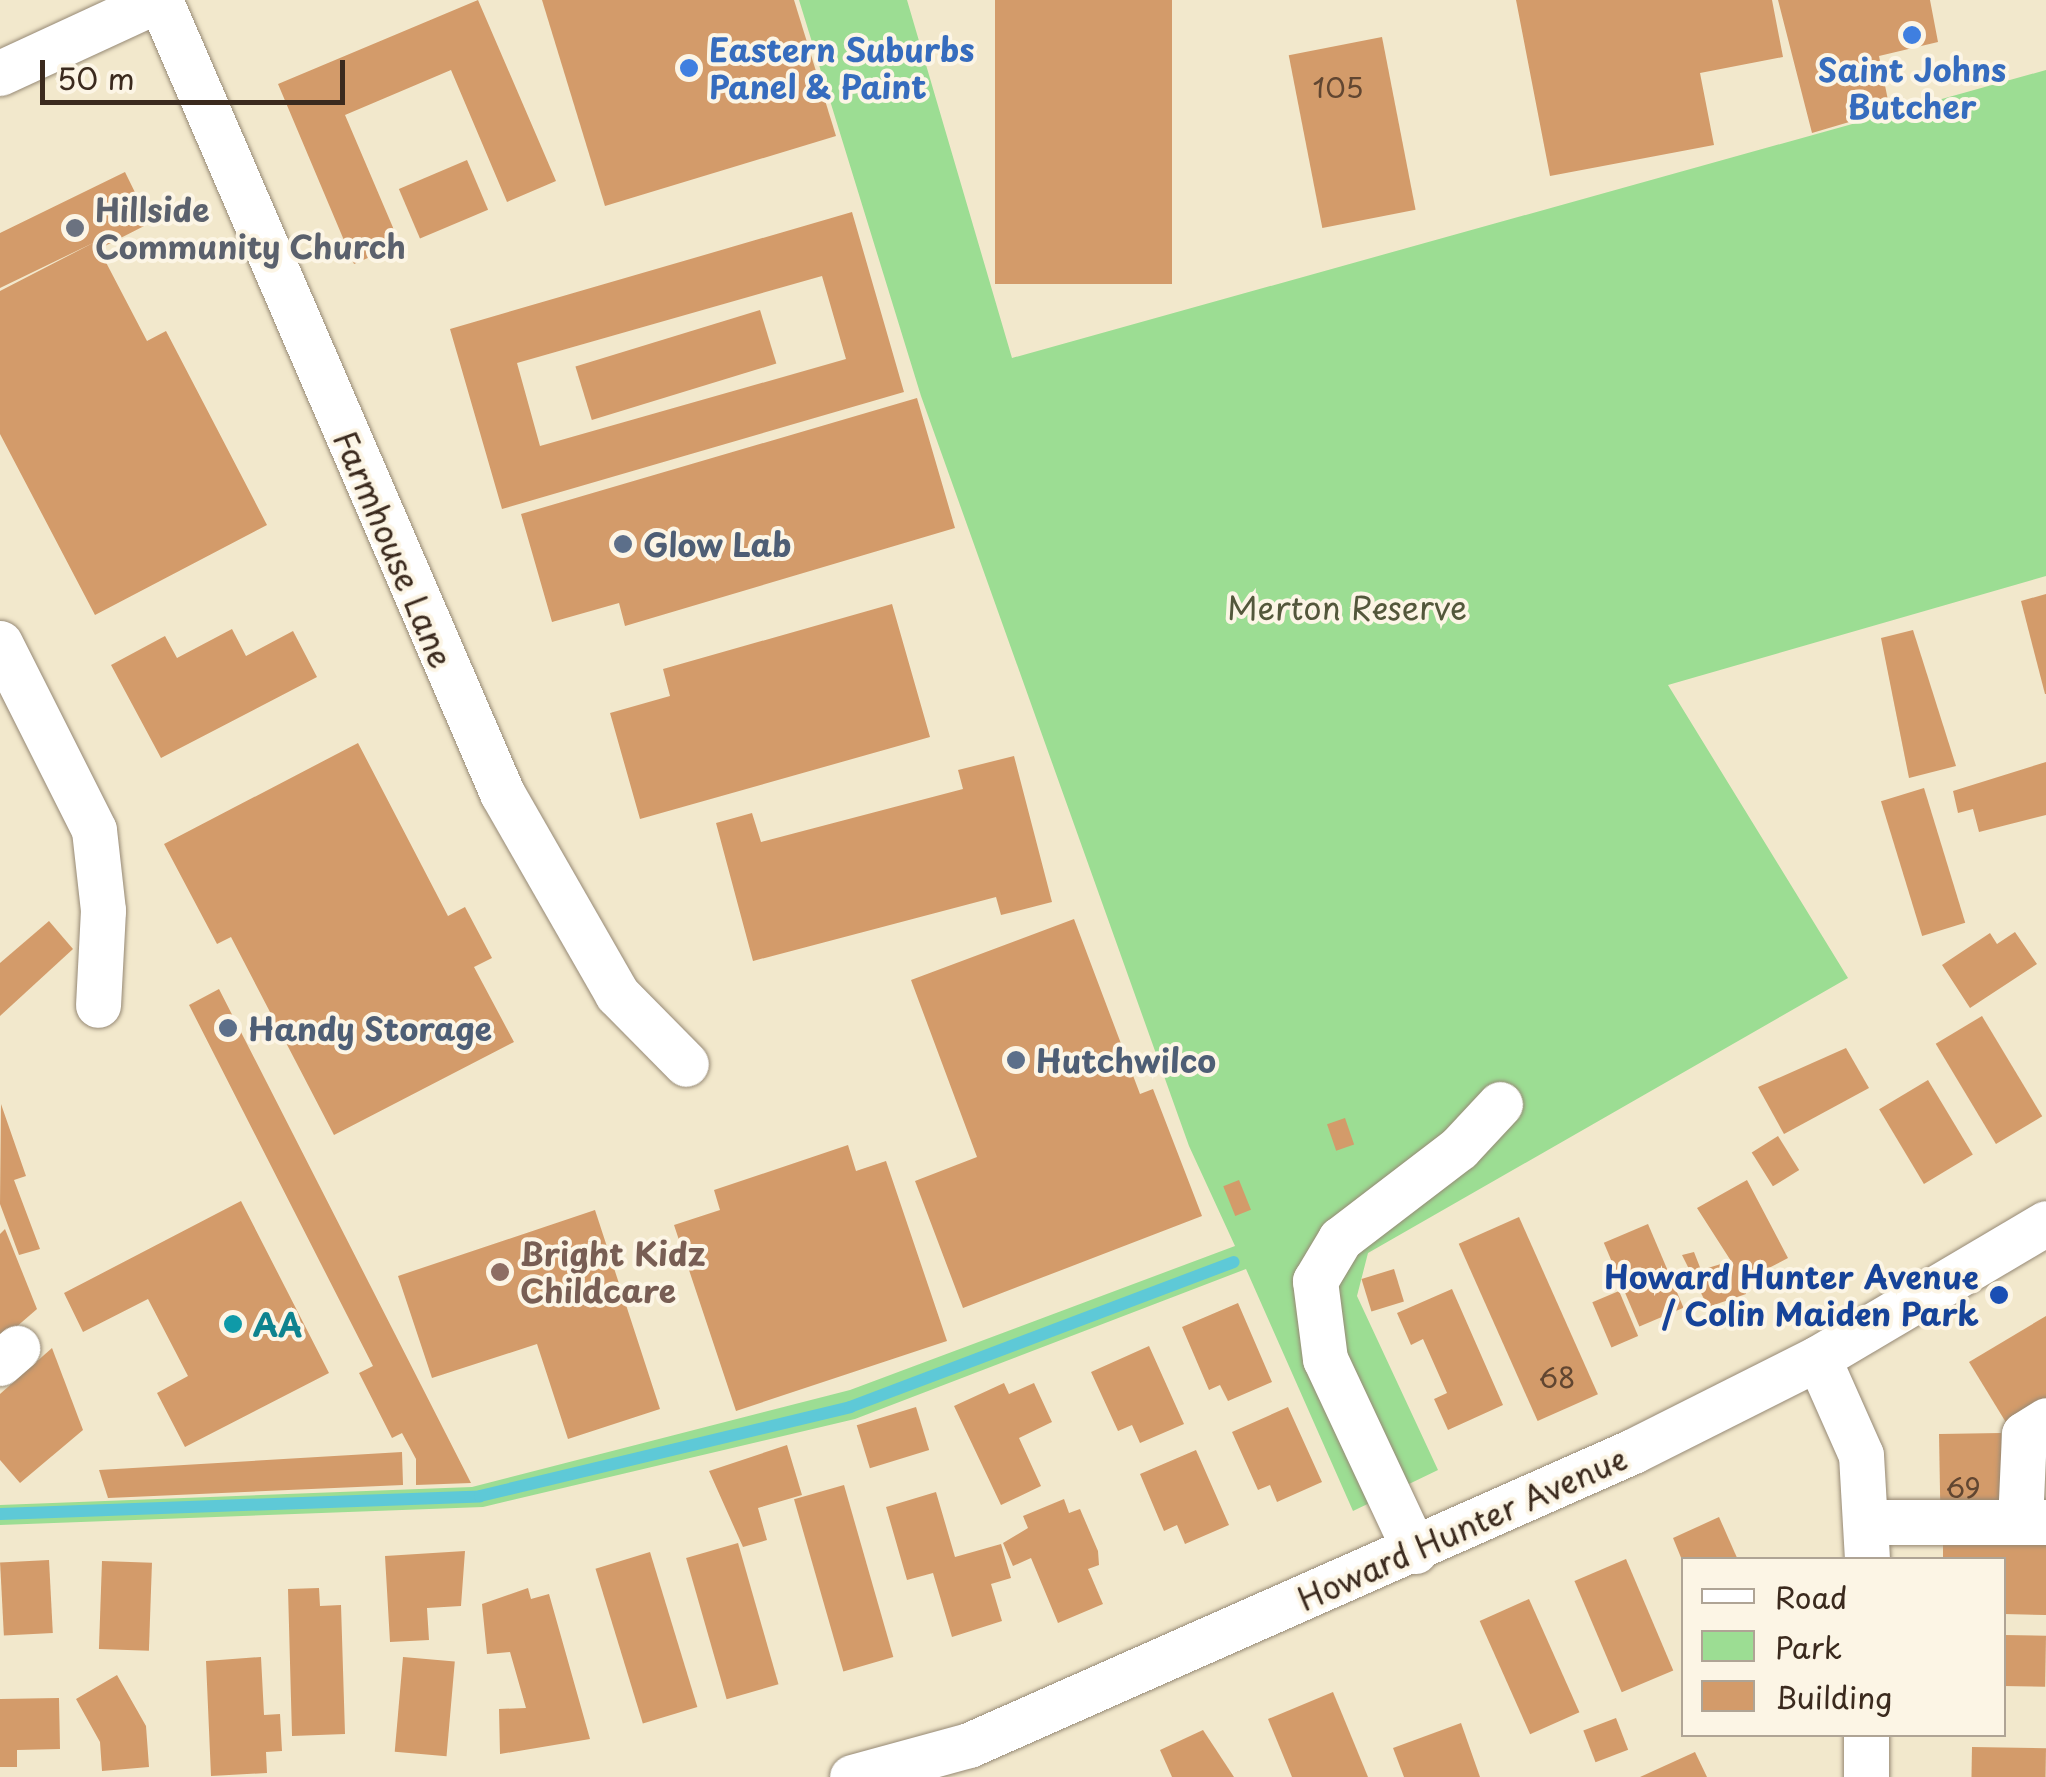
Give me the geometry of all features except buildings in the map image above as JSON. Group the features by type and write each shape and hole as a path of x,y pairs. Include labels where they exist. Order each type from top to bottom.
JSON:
{"street":[{"path":"0,73 159,0"},
{"name":"Farmhouse Lane","path":"159,0 502,794 617,994 686,1064"},
{"path":"0,643 94,830 104,910 98,1004"},
{"path":"1416,1551 1325,1359 1315,1282 1340,1239 1459,1148 1500,1104"},
{"name":"Howard Hunter Avenue","path":"852,1777 970,1761 1818,1358 2046,1223"},
{"path":"1818,1358 1861,1455 1867,1541 2033,1522 2024,1434 2046,1420"},
{"path":"1866,1737 1866,1777"}],"green space":[{"name":"Merton Reserve","path":"799,0 907,0 1012,358 2046,70 2046,576 1668,685 1848,978 1368,1253 1357,1296 1438,1470 1353,1511 1246,1269 855,1419 483,1507 0,1525 0,1505 472,1487 850,1390 1235,1246 1189,1146 921,396"}],"waterway":[{"path":"0,1514 480,1496 850,1407 1233,1262"}],"place":[{"name":"Saint Johns Butcher","path":"1912,35"},
{"name":"Eastern Suburbs Panel & Paint","path":"689,68"},
{"name":"Hillside Community Church","path":"75,228"},
{"name":"Glow Lab","path":"623,544"},
{"name":"Handy Storage","path":"228,1028"},
{"name":"Hutchwilco","path":"1016,1060"},
{"name":"Bright Kidz Childcare","path":"500,1272"},
{"name":"Howard Hunter Avenue / Colin Maiden Park","path":"1999,1295"},
{"name":"AA","path":"233,1324"}]}
